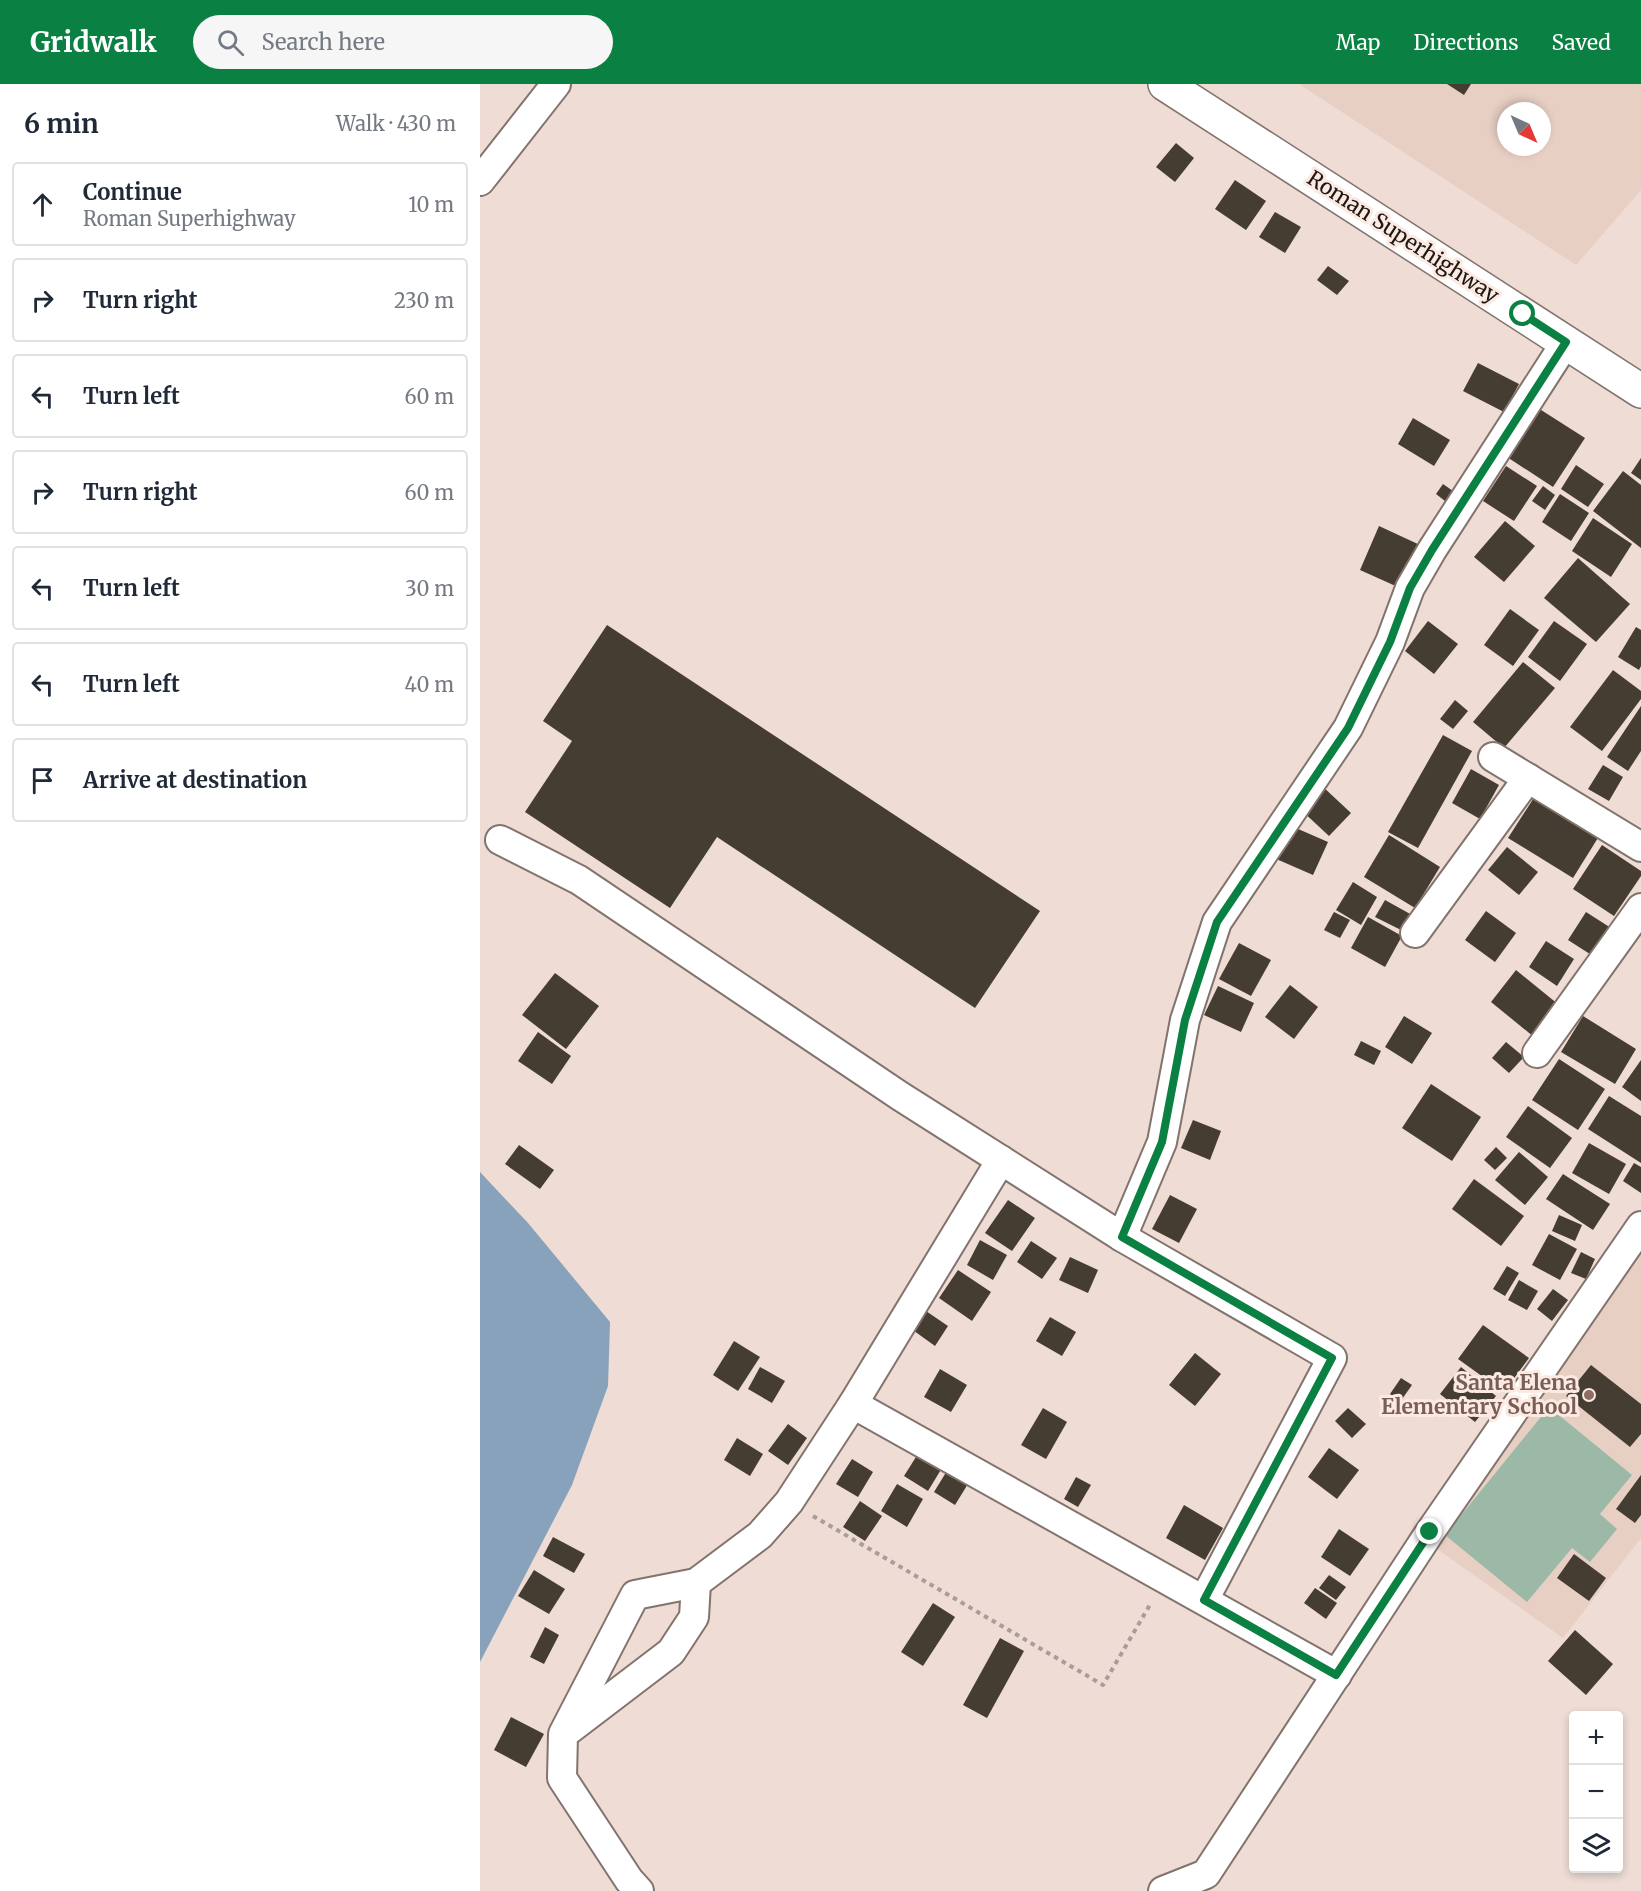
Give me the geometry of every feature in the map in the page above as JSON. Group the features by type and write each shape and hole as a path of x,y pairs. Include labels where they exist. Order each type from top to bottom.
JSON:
{"main road":[{"name":"Roman Superhighway","path":"1165,84 1641,391"}],"street":[{"path":"480,181 556,84"},
{"path":"1122,1237 1162,1142 1185,1020 1217,922 1348,728 1390,642 1410,588 1566,342"},
{"path":"1493,758 1641,848"},
{"path":"1415,933 1528,778"},
{"path":"500,840 579,880 900,1096 1122,1237 1332,1358 1204,1600"},
{"path":"1537,1053 1641,908"},
{"path":"639,1891 629,1880 562,1778 563,1734 635,1595 696,1583 760,1535 789,1502 853,1404 1001,1160"},
{"path":"1163,1891 1206,1874 1430,1532 1641,1226"},
{"path":"853,1404 1336,1675"},
{"path":"563,1734 671,1652 694,1617 696,1583"}],"path":[{"path":"789,1502 1103,1684 1165,1578"}],"shaded area":[{"path":"1299,84 1641,84 1641,190 1576,265"},
{"name":"Santa Elena Elementary School","path":"1641,1252 1641,1538 1563,1638 1430,1544"}],"green space":[{"path":"1549,1407 1632,1475 1600,1514 1617,1529 1590,1562 1572,1548 1527,1602 1445,1535"}],"water":[{"path":"480,1172 528,1223 610,1322 608,1386 572,1485 480,1662"}],"building":[{"path":"1447,84 1471,84 1464,95"},
{"path":"1176,143 1194,158 1175,182 1156,167"},
{"path":"1235,180 1266,201 1246,230 1215,209"},
{"path":"1275,212 1301,227 1285,253 1259,237"},
{"path":"1328,266 1349,281 1337,295 1317,280"},
{"path":"1478,363 1519,384 1504,412 1463,391"},
{"path":"1538,408 1585,438 1553,487 1507,457"},
{"path":"1413,418 1450,440 1434,466 1398,444"},
{"path":"1641,458 1641,480 1631,473"},
{"path":"1576,465 1604,484 1588,507 1561,489"},
{"path":"1506,466 1537,486 1514,521 1483,501"},
{"path":"1623,471 1641,485 1641,548 1593,511"},
{"path":"1443,484 1453,491 1445,501 1436,494"},
{"path":"1543,486 1555,495 1545,510 1532,501"},
{"path":"1560,494 1589,513 1571,541 1542,522"},
{"path":"1593,518 1632,544 1611,577 1572,551"},
{"path":"1505,521 1535,546 1504,582 1474,557"},
{"path":"1379,526 1420,545 1400,588 1360,570"},
{"path":"1578,558 1630,604 1596,642 1544,598"},
{"path":"1510,609 1539,630 1513,666 1484,645"},
{"path":"1428,621 1458,644 1434,674 1405,651"},
{"path":"1554,621 1587,644 1560,681 1528,657"},
{"path":"607,625 1040,911 975,1008 717,837 670,908 525,812 572,741 543,721"},
{"path":"1636,627 1641,630 1639,670 1618,657"},
{"path":"1523,662 1555,688 1504,748 1473,722"},
{"path":"1613,670 1641,691 1641,699 1602,751 1570,727"},
{"path":"1455,700 1468,711 1453,729 1440,719"},
{"path":"1641,706 1641,751 1628,771 1607,757"},
{"path":"1443,735 1472,751 1418,848 1388,832"},
{"path":"1603,765 1623,777 1609,801 1588,789"},
{"path":"1471,769 1499,785 1480,819 1452,803"},
{"path":"1321,785 1351,813 1329,836 1299,808"},
{"path":"1537,793 1601,833 1573,878 1508,838"},
{"path":"1289,825 1328,842 1313,875 1274,858"},
{"path":"1389,835 1440,867 1415,908 1364,877"},
{"path":"1602,845 1641,871 1641,876 1614,916 1573,889"},
{"path":"1507,847 1538,872 1519,895 1488,870"},
{"path":"1353,882 1377,897 1361,925 1336,910"},
{"path":"1385,900 1412,915 1403,931 1375,917"},
{"path":"1486,911 1516,933 1495,962 1465,940"},
{"path":"1334,912 1350,920 1340,938 1324,930"},
{"path":"1586,912 1611,928 1593,956 1568,940"},
{"path":"1368,917 1402,936 1385,967 1351,948"},
{"path":"1546,941 1574,959 1557,986 1529,967"},
{"path":"1239,943 1271,960 1251,996 1219,979"},
{"path":"1516,970 1559,1005 1534,1037 1491,1002"},
{"path":"555,973 599,1006 566,1049 522,1015"},
{"path":"1290,985 1318,1007 1294,1039 1265,1017"},
{"path":"1218,986 1254,1003 1241,1032 1204,1015"},
{"path":"1404,1016 1432,1033 1412,1064 1385,1047"},
{"path":"1583,1016 1636,1049 1615,1084 1561,1052"},
{"path":"538,1032 571,1056 552,1084 518,1061"},
{"path":"1361,1041 1381,1051 1374,1065 1354,1055"},
{"path":"1506,1042 1524,1057 1509,1073 1492,1058"},
{"path":"1559,1059 1605,1089 1578,1130 1532,1100"},
{"path":"1641,1060 1641,1101 1622,1087"},
{"path":"1431,1084 1481,1117 1452,1161 1402,1128"},
{"path":"1609,1096 1641,1116 1641,1163 1588,1129"},
{"path":"1528,1106 1572,1138 1550,1168 1506,1137"},
{"path":"1193,1120 1221,1131 1210,1160 1181,1148"},
{"path":"1589,1143 1626,1164 1609,1194 1572,1173"},
{"path":"519,1145 554,1170 540,1189 505,1164"},
{"path":"1496,1147 1507,1158 1495,1170 1484,1160"},
{"path":"1519,1152 1548,1177 1525,1205 1495,1180"},
{"path":"1634,1163 1641,1167 1641,1193 1623,1181"},
{"path":"1563,1174 1610,1204 1593,1230 1546,1199"},
{"path":"1474,1179 1524,1216 1501,1246 1452,1209"},
{"path":"1170,1195 1197,1209 1179,1243 1152,1229"},
{"path":"1008,1200 1035,1218 1012,1251 985,1233"},
{"path":"1559,1215 1582,1225 1575,1241 1552,1231"},
{"path":"1549,1234 1577,1249 1560,1280 1532,1265"},
{"path":"980,1240 1007,1255 993,1280 967,1265"},
{"path":"1031,1241 1057,1258 1042,1279 1017,1262"},
{"path":"1581,1252 1595,1259 1586,1279 1571,1273"},
{"path":"1070,1257 1098,1270 1088,1293 1059,1280"},
{"path":"1507,1266 1519,1273 1505,1296 1493,1289"},
{"path":"958,1270 991,1292 972,1321 939,1298"},
{"path":"1519,1280 1538,1291 1527,1310 1508,1300"},
{"path":"1553,1289 1568,1300 1552,1321 1537,1309"},
{"path":"923,1309 948,1326 935,1346 910,1328"},
{"path":"1050,1317 1076,1332 1062,1356 1036,1341"},
{"path":"1483,1325 1529,1358 1504,1392 1458,1359"},
{"path":"734,1341 760,1357 738,1391 713,1375"},
{"path":"1195,1353 1221,1374 1195,1406 1169,1385"},
{"path":"1591,1365 1641,1404 1641,1434 1630,1447 1566,1396"},
{"path":"760,1367 785,1381 772,1403 748,1389"},
{"path":"1461,1367 1496,1396 1475,1422 1440,1394"},
{"path":"940,1369 967,1385 951,1412 924,1397"},
{"path":"1401,1378 1412,1385 1400,1402 1390,1394"},
{"path":"1043,1408 1067,1422 1046,1459 1021,1445"},
{"path":"1348,1408 1366,1424 1352,1438 1335,1421"},
{"path":"788,1424 807,1438 788,1465 768,1451"},
{"path":"737,1438 763,1454 750,1476 724,1460"},
{"path":"1329,1448 1359,1470 1337,1499 1308,1477"},
{"path":"921,1449 945,1463 928,1491 904,1476"},
{"path":"852,1459 873,1472 858,1497 836,1484"},
{"path":"950,1466 971,1479 955,1505 934,1492"},
{"path":"1641,1475 1641,1515 1635,1523 1616,1509"},
{"path":"1076,1477 1091,1485 1078,1507 1064,1499"},
{"path":"897,1484 923,1499 907,1527 881,1511"},
{"path":"860,1501 882,1516 865,1541 843,1527"},
{"path":"1184,1505 1223,1528 1205,1560 1166,1538"},
{"path":"1339,1529 1369,1549 1350,1576 1321,1557"},
{"path":"553,1537 585,1554 574,1573 543,1556"},
{"path":"1574,1554 1606,1578 1589,1601 1557,1578"},
{"path":"534,1570 565,1589 549,1614 518,1596"},
{"path":"1329,1575 1346,1587 1336,1600 1319,1588"},
{"path":"1315,1588 1337,1603 1326,1619 1304,1603"},
{"path":"933,1603 955,1617 923,1666 901,1652"},
{"path":"545,1627 559,1635 544,1664 530,1657"},
{"path":"1575,1630 1613,1664 1586,1695 1548,1661"},
{"path":"1000,1638 1024,1651 987,1718 963,1705"},
{"path":"511,1717 544,1734 526,1767 494,1750"}],"place":[{"name":"Santa Elena Elementary School","path":"1589,1395"}],"route":[{"path":"1430,1532 1336,1675 1204,1600 1332,1358 1122,1237 1162,1142 1185,1020 1217,922 1348,728 1390,642 1410,588 1566,342 1523,314"}]}
